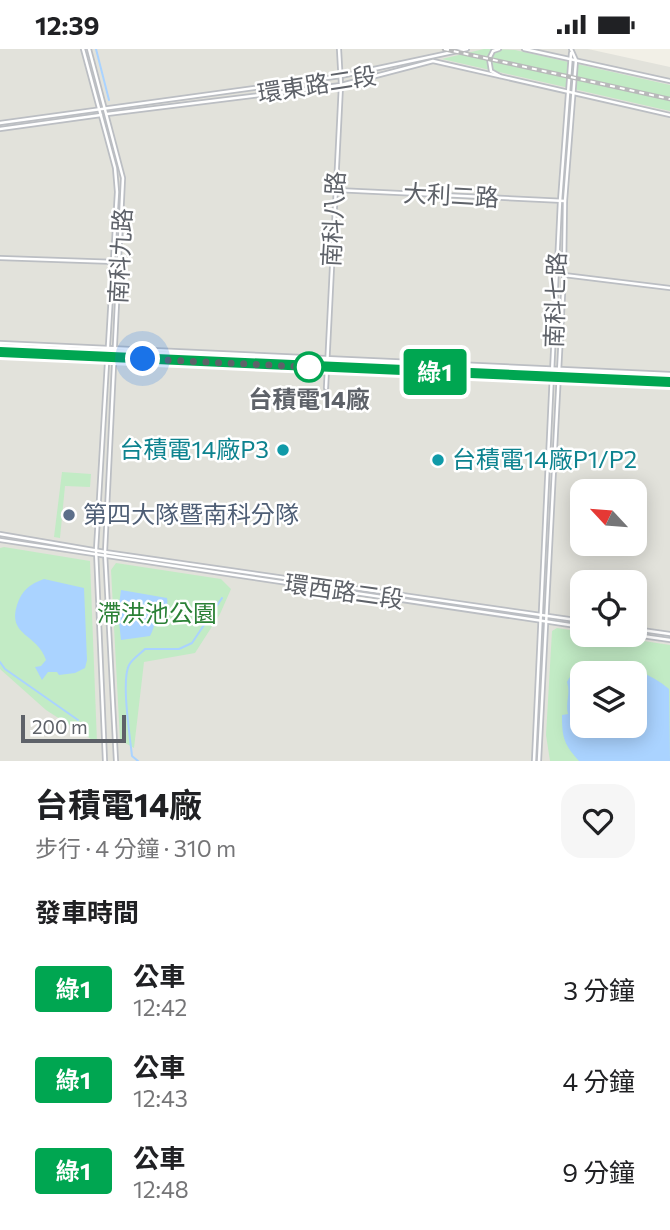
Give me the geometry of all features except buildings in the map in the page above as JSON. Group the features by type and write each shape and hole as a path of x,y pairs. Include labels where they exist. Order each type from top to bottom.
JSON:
{"street":[{"name":"南科九路","path":"83,49 116,177 115,261 97,556"},
{"name":"南科九路","path":"89,49 110,114 123,178 106,558"},
{"name":"南科八路","path":"326,388 341,85 339,49"},
{"name":"環東路二段","path":"0,123 341,76 467,49"},
{"path":"499,49 493,51 489,65 491,71 505,78"},
{"path":"524,49 670,81"},
{"name":"南科七路","path":"534,761 560,201 571,49"},
{"name":"南科七路","path":"547,622 564,275 565,201 576,60 571,49"},
{"name":"環東路二段","path":"0,129 341,85 433,61 670,114"},
{"name":"大利二路","path":"336,190 565,201"},
{"path":"0,258 120,262"},
{"path":"564,275 670,288"},
{"path":"0,343 670,374"},
{"path":"0,352 670,382"},
{"path":"0,534 96,550"},
{"path":"0,540 97,556 105,761"},
{"name":"環西路二段","path":"96,550 547,615"},
{"name":"環西路二段","path":"97,556 570,625"},
{"path":"106,558 116,761"},
{"path":"547,615 570,619"},
{"path":"539,761 547,622"},
{"path":"647,631 670,634"},
{"path":"647,637 670,640"}],"shaded area":[{"path":"0,49 588,49 670,67 670,761 0,761"}],"green space":[{"path":"484,49 515,50 670,85 670,111 442,59"},
{"path":"62,472 91,474 90,487 65,486 60,538 54,537"},
{"name":"滯洪池公園","path":"0,548 90,561 97,743 46,710 0,669"},
{"name":"滯洪池公園","path":"116,563 221,579 231,589 220,614 195,653 144,662 134,748 120,740 111,570"},
{"path":"557,628 570,630 570,647 647,647 647,642 670,645 670,761 550,761 546,735 552,631"}],"water":[{"path":"44,579 84,588 87,660 85,668 75,673 59,675 57,672 48,672 42,680 35,667 41,666 46,660 37,645 20,629 15,615 24,592"},
{"path":"121,590 167,598 166,608 157,619 150,636 121,640 118,612"},
{"path":"647,675 669,689 670,761 579,761 563,735 562,715 568,714 567,682 570,677 570,738 647,738"}],"waterway":[{"path":"96,49 109,100"},
{"path":"138,761 132,756 127,709 126,683 129,665 145,649 179,649 192,643 222,598"},
{"path":"0,662 5,669 78,720"}],"railway":[{"path":"444,49 670,99"}],"bus line":[{"name":"綠1","path":"0,352 670,382"}],"place":[{"name":"台積電14廠","path":"309,367"},
{"name":"台積電14廠P3","path":"283,450"},
{"name":"台積電14廠P1/P2","path":"438,460"},
{"name":"第四大隊暨南科分隊","path":"69,515"}],"route":[{"path":"143,359 309,367"}]}
